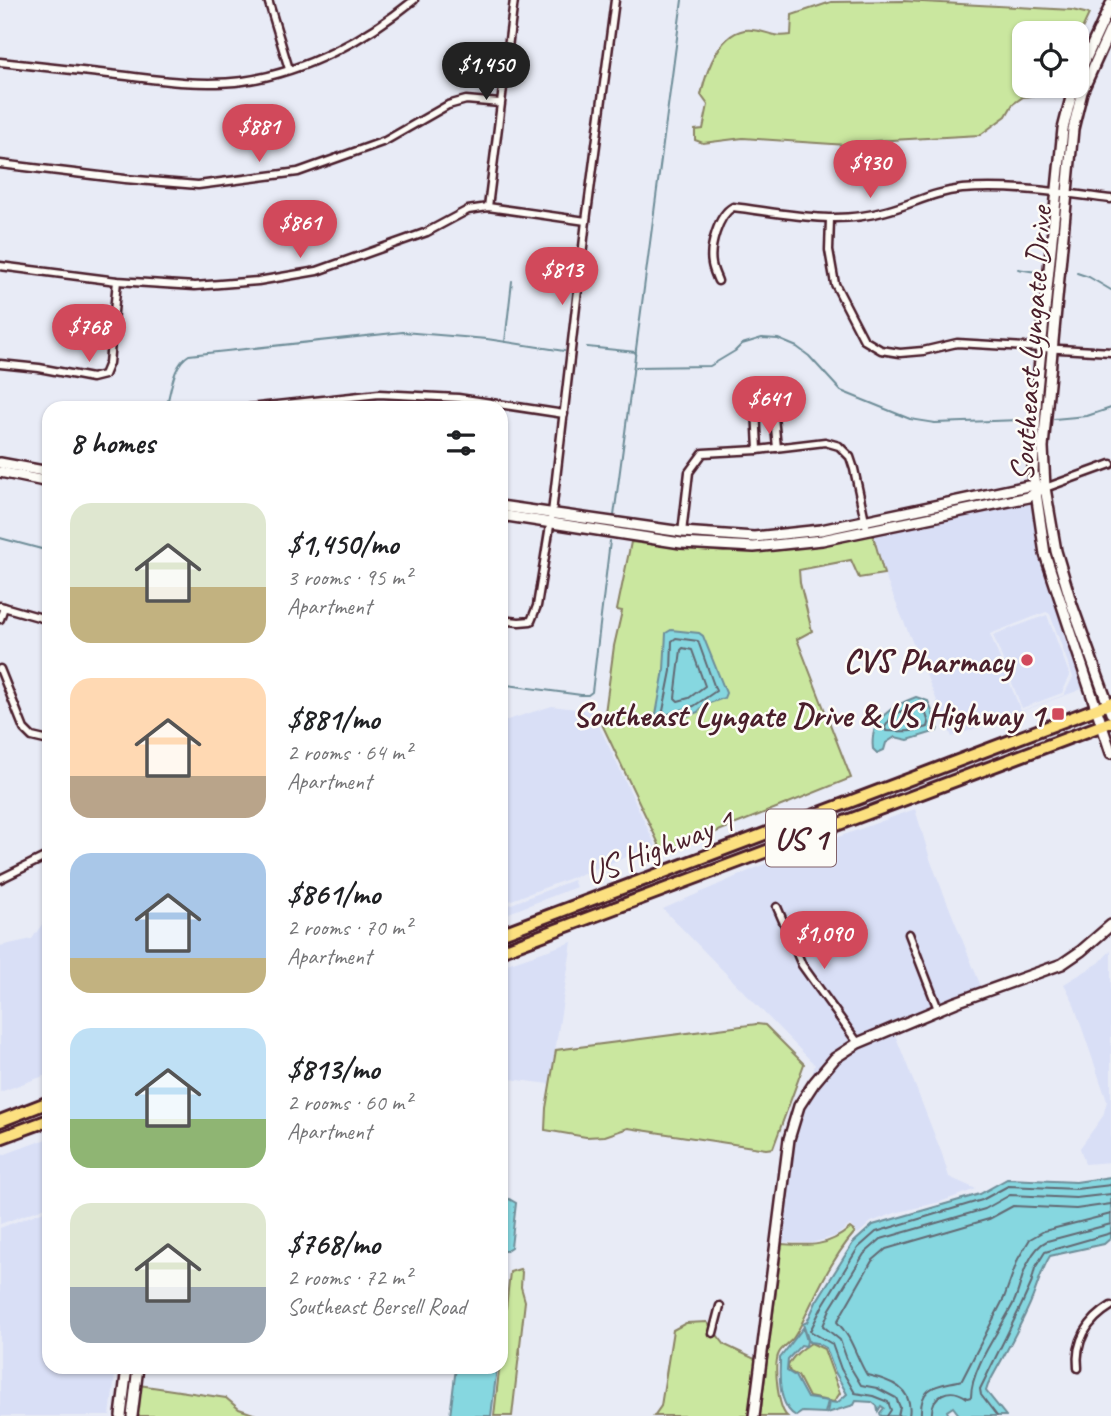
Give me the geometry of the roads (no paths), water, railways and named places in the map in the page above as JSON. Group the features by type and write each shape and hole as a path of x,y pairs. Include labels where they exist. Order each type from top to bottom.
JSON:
{"main road":[{"name":"US Highway 1","path":"508,931 1095,709 1110,707"},
{"name":"US Highway 1","path":"508,948 1106,724"},
{"path":"772,849 775,839 788,826"},
{"path":"755,855 764,844 764,835"},
{"path":"0,1121 42,1105"},
{"path":"0,1138 42,1123"}],"street":[{"path":"268,0 289,69"},
{"path":"0,62 187,83 243,81 289,69 339,50 390,20 414,0"},
{"path":"488,207 514,0"},
{"path":"508,621 531,621 537,606 551,518 615,0"},
{"path":"1089,52 1111,4"},
{"name":"Southeast Lyngate Drive","path":"1061,193 1082,92 1111,28"},
{"name":"Southeast Lyngate Drive","path":"1071,98 1063,129 1061,193 1046,349 1043,447 1038,489 1045,554 1095,709 1106,724 1111,753"},
{"path":"0,164 198,185 298,172 385,141 448,105 466,100 500,103"},
{"path":"718,281 711,263 718,221 733,207 831,219 886,211 927,195 962,189 1061,193 1111,199"},
{"path":"0,266 117,281 195,286 258,281 317,271 427,232 468,210 488,207 586,220"},
{"path":"831,219 829,250 835,284 863,340 881,350 900,353 923,351 957,343 1111,352"},
{"path":"0,364 92,378 104,375 108,363 117,281"},
{"path":"314,401 379,394 478,401"},
{"path":"758,450 756,407 764,400 773,406 777,448"},
{"path":"508,406 564,414"},
{"path":"681,538 690,472 704,453 825,442 839,446 850,457 866,525"},
{"path":"0,463 42,478"},
{"path":"508,508 551,518 681,538 772,541 821,530 866,525 1038,489 1111,464"},
{"path":"0,472 42,473"},
{"name":"Southeast Lyngate Drive","path":"1038,489 1072,605 1110,707"},
{"path":"508,516 551,518"},
{"path":"0,619 2,606 42,618"},
{"path":"0,669 24,729 32,737 42,739"},
{"path":"0,879 42,858"},
{"path":"778,907 802,965 858,1043"},
{"path":"754,1416 792,1129 799,1107 818,1076 835,1058 858,1043 938,1009 1062,964 1111,925"},
{"path":"909,934 938,1009"},
{"path":"713,1333 720,1306"},
{"path":"1078,1368 1076,1353 1080,1338 1098,1314 1111,1306"},
{"path":"121,1416 126,1374"},
{"path":"132,1416 137,1374"}],"water":[{"path":"671,630 699,633 703,636 726,693 724,698 704,705 698,712 659,727 654,726 664,670 666,633"},
{"path":"916,697 928,701 938,727 937,731 908,740 895,737 886,743 884,750 877,753 873,749 873,739 879,722 891,709"},
{"path":"1111,1177 1111,1238 1104,1244 1050,1256 1032,1300 988,1385 986,1391 1006,1416 960,1416 953,1407 947,1411 949,1416 881,1416 884,1408 881,1406 878,1411 872,1402 856,1401 854,1405 827,1413 829,1402 837,1403 847,1394 826,1348 809,1342 803,1324 807,1322 816,1302 853,1243 873,1225 980,1194 1007,1179 1076,1182"},
{"path":"508,1199 516,1203 511,1247 508,1249"},
{"path":"803,1328 806,1346 801,1345 788,1359 787,1371 795,1376 807,1398 828,1401 825,1413 802,1412 796,1416 784,1400 780,1358"},
{"path":"455,1374 496,1374 491,1416 450,1416"}],"waterway":[{"path":"614,516 682,0"},
{"path":"1018,269 1036,272"},
{"path":"1077,273 1111,290"},
{"path":"505,342 512,281"},
{"path":"168,401 176,371 189,355 403,332 487,339 564,351"},
{"path":"636,367 710,366 742,344 762,338 778,339 797,347 809,356 841,391 910,419 935,423 1021,420"},
{"path":"587,347 636,352"},
{"path":"1054,419 1087,416 1111,408"},
{"path":"0,538 42,549"},
{"path":"508,685 581,695 592,692 610,541"}],"place":[{"name":"CVS Pharmacy","path":"1027,660"},
{"name":"Southeast Lyngate Drive & US Highway 1","path":"1058,714"}]}
